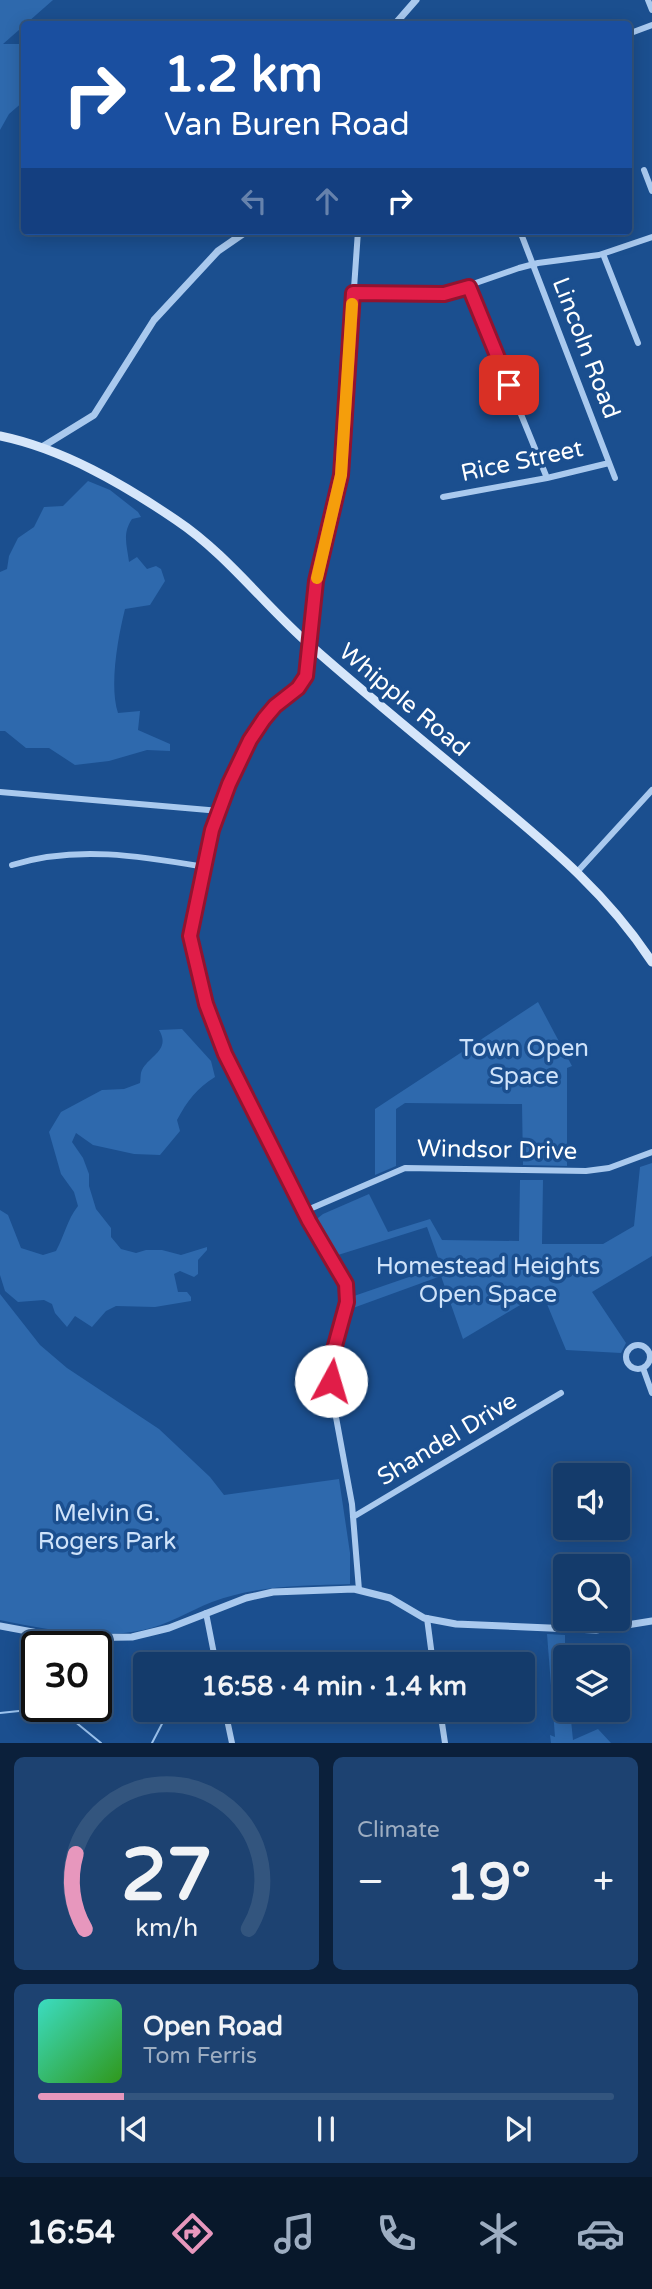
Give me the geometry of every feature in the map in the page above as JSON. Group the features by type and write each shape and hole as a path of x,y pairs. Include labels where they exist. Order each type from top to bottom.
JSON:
{"main road":[{"name":"Whipple Road","path":"0,436 42,447 81,464 178,521 232,569 309,645 578,871 635,935 652,962"}],"street":[{"path":"398,21 416,0"},
{"path":"648,0 652,10"},
{"path":"632,33 652,26"},
{"path":"644,170 652,191"},
{"path":"42,447 94,415 155,320 218,251 241,235"},
{"path":"358,235 341,475 316,581 306,676 298,688 270,712 250,740 212,830 190,936 206,1004 225,1054 304,1211 346,1284 347,1302 331,1370 333,1401 353,1517 359,1590"},
{"name":"Lincoln Road","path":"522,235 615,478"},
{"path":"353,293 444,294 533,264 603,254 652,237"},
{"path":"603,254 638,343"},
{"path":"469,287 547,478"},
{"name":"Rice Street","path":"443,497 547,478 609,463"},
{"path":"578,871 652,790"},
{"path":"0,792 220,811"},
{"path":"12,865 34,858 71,853 120,855 205,867"},
{"name":"Windsor Drive","path":"304,1211 405,1168 586,1171 609,1168 652,1152"},
{"path":"643,1368 652,1393"},
{"name":"Shandel Drive","path":"353,1517 561,1393"},
{"path":"0,1626 65,1638 132,1637 152,1634 246,1598 273,1592 359,1590 390,1598 427,1618 456,1624 596,1630 652,1621"},
{"path":"206,1614 214,1652"},
{"path":"427,1618 431,1652"},
{"path":"228,1722 232,1743"},
{"path":"442,1722 446,1743"}],"green space":[{"path":"0,0 53,0 29,21 21,21 21,28 3,44 21,44 21,104 9,114 0,130"},
{"path":"88,481 110,490 138,512 141,517 132,519 127,530 129,562 137,557 147,569 156,566 161,569 165,581 150,605 125,609 117,647 114,689 118,713 140,711 138,730 170,744 170,751 147,750 109,761 75,765 49,748 26,748 5,731 0,731 0,572 7,569 9,556 18,538 34,527 44,507 63,506"},
{"name":"Town Open Space","path":"538,1002 572,1066 567,1068 567,1166 523,1165 522,1104 405,1103 396,1109 396,1166 375,1175 375,1109"},
{"path":"182,1029 211,1061 215,1077 189,1101 177,1120 180,1131 160,1155 134,1154 93,1145 76,1133 72,1142 83,1158 89,1174 89,1186 96,1209 111,1228 111,1237 121,1249 136,1253 162,1250 181,1255 207,1247 198,1260 198,1274 194,1277 180,1271 174,1274 178,1292 187,1292 191,1301 155,1307 116,1306 106,1311 92,1327 75,1316 67,1327 55,1313 52,1304 44,1300 18,1302 5,1291 0,1275 0,1210 8,1215 21,1248 43,1255 56,1251 78,1206 74,1192 61,1174 49,1132 61,1112 102,1090 124,1089 140,1083 142,1070 163,1043 159,1030"},
{"name":"Homestead Heights Open Space","path":"652,1163 652,1256 592,1292 626,1343 621,1353 566,1350 542,1292 463,1339 441,1276 353,1308 354,1296 441,1266 427,1227 338,1255 318,1224 318,1218 323,1214 369,1194 388,1232 430,1219 442,1240 519,1241 520,1180 543,1180 542,1244 603,1244 634,1226 640,1167"},
{"name":"Melvin G. Rogers Park","path":"0,1294 40,1345 67,1368 159,1429 210,1477 224,1495 339,1479 350,1553 350,1584 280,1587 246,1592 212,1602 161,1625 126,1633 65,1631 0,1620"},
{"path":"547,1634 565,1635 565,1645 553,1645 553,1711"},
{"path":"554,1722 571,1722 573,1740 598,1729 611,1743 551,1743 550,1735 555,1737"}],"waterway":[{"path":"0,1713 57,1707 101,1743"},
{"path":"152,1743 163,1722"}],"slow traffic":[{"path":"317,578 341,475 352,304"}],"route":[{"path":"331,1381 333,1353 347,1302 346,1284 309,1221 225,1054 206,1004 190,936 212,830 229,784 250,740 264,719 275,706 298,688 306,676 316,581 341,475 353,293 444,294 469,287 509,385"}]}
